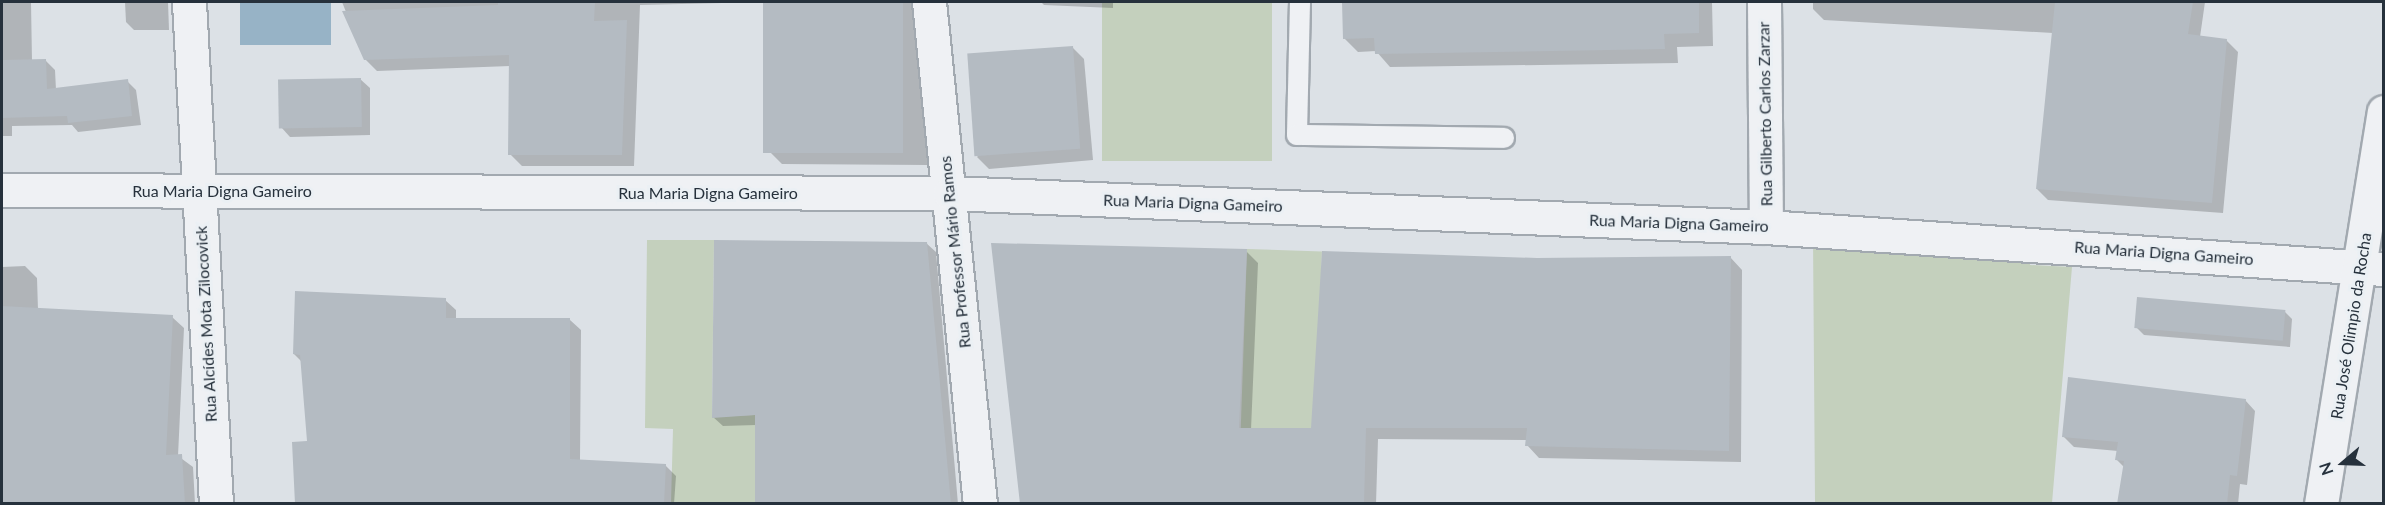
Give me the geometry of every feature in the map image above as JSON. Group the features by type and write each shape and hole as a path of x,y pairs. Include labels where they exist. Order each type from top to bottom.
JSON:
{"street":[{"name":"Rua Alcídes Mota Zilocovick","path":"189,2 216,504"},
{"name":"Rua Professor Mário Ramos","path":"929,2 980,504"},
{"name":"Rua Gilberto Carlos Zarzar","path":"1764,2 1766,227"},
{"name":"Rua José Olimpio da Rocha","path":"2321,504 2372,267 2384,112"},
{"name":"Rua Maria Digna Gameiro","path":"2,190 950,194 1766,227 2372,267"}],"lane":[{"path":"1300,2 1297,135 1504,138"}],"green space":[{"path":"1102,2 1272,2 1272,161 1102,161"},
{"path":"1813,237 2031,247 2030,265 2072,267 2052,503 1815,503"},
{"path":"647,240 714,240 712,417 755,415 755,503 671,503 673,429 645,428"},
{"path":"1247,249 1322,252 1316,431 1241,428"}],"water":[{"path":"240,2 331,2 331,45 240,45"}],"building":[{"path":"498,2 595,2 594,21 627,20 622,155 508,155 509,55 364,60 342,11 498,5"},
{"path":"763,2 903,2 903,153 763,153"},
{"path":"1342,2 1699,2 1699,33 1664,34 1665,49 1375,54 1374,38 1343,39"},
{"path":"2055,2 2193,2 2188,34 2227,39 2212,203 2036,189"},
{"path":"1073,46 1080,149 974,156 967,53"},
{"path":"46,59 47,89 128,79 132,116 68,123 67,116 2,118 2,60"},
{"path":"361,78 362,127 279,128 278,79"},
{"path":"714,240 927,242 951,504 755,504 755,415 712,418"},
{"path":"991,243 1247,249 1239,428 1311,428 1322,251 1537,258 1731,256 1729,451 1525,446 1527,428 1366,428 1364,504 1020,504"},
{"path":"295,291 446,298 446,318 570,318 570,459 666,464 664,504 295,504 292,442 307,441 300,355 293,354"},
{"path":"2137,297 2285,310 2283,341 2134,328"},
{"path":"2,306 173,315 166,455 182,454 185,504 2,504"},
{"path":"2068,377 2246,399 2237,476 2230,475 2227,504 2117,504 2124,461 2115,460 2118,442 2062,437"}]}
